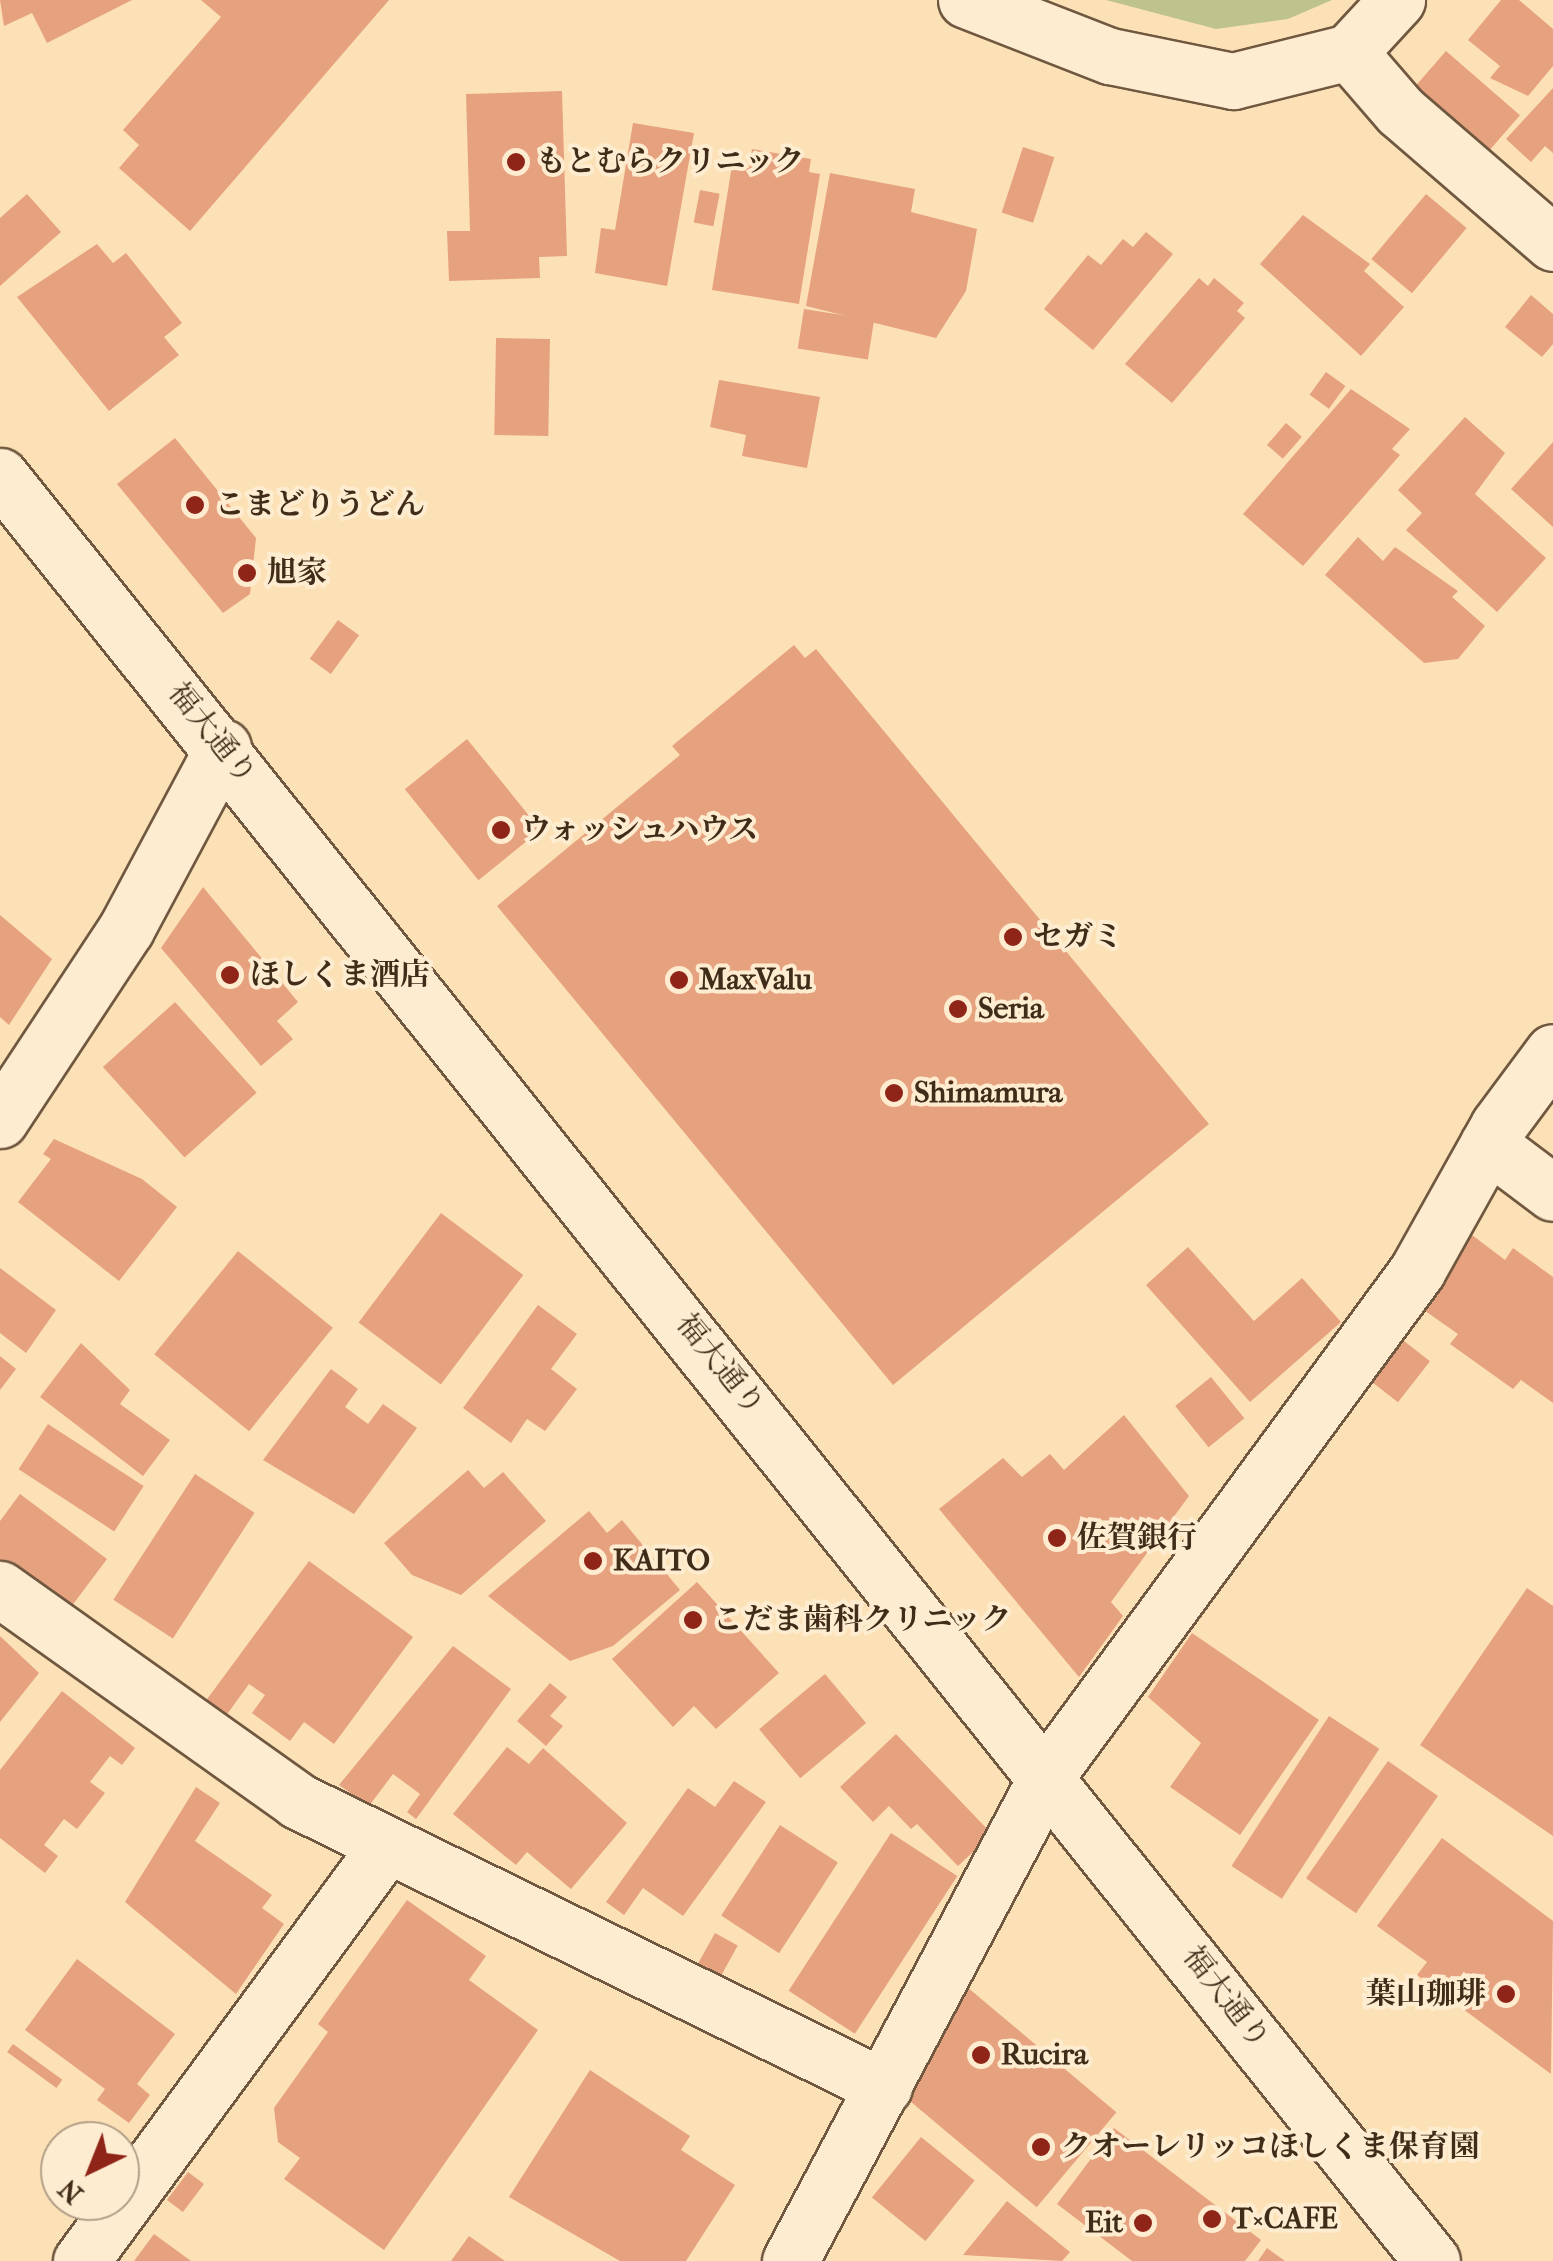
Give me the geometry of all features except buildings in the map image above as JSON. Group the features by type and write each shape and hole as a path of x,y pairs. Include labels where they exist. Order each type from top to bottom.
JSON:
{"street":[{"path":"966,0 1110,56 1233,82 1349,52 1397,0"},
{"path":"1349,52 1400,111 1553,243"},
{"name":"福大通り","path":"0,476 1049,1772 1432,2261"},
{"path":"0,1120 126,930 223,747"},
{"path":"790,2261 1049,1772 1417,1271 1488,1144 1553,1052"},
{"path":"1488,1144 1553,1193"},
{"path":"0,1589 298,1801 884,2086"},
{"path":"81,2261 387,1845"}],"green space":[{"path":"1106,0 1332,0 1288,19 1216,29"}],"place":[{"name":"もとむらクリニック","path":"516,162"},
{"name":"こまどりうどん","path":"195,505"},
{"name":"旭家","path":"247,573"},
{"name":"ウォッシュハウス","path":"501,830"},
{"name":"セガミ","path":"1013,937"},
{"name":"ほしくま酒店","path":"230,975"},
{"name":"MaxValu","path":"679,980"},
{"name":"Seria","path":"958,1009"},
{"name":"Shimamura","path":"894,1093"},
{"name":"佐賀銀行","path":"1057,1538"},
{"name":"KAITO","path":"593,1561"},
{"name":"こだま歯科クリニック","path":"693,1620"},
{"name":"葉山珈琲","path":"1506,1994"},
{"name":"Rucira","path":"981,2055"},
{"name":"クオーレリッコほしくま保育園","path":"1041,2147"},
{"name":"T×CAFE","path":"1212,2219"},
{"name":"Eit","path":"1143,2223"}]}
